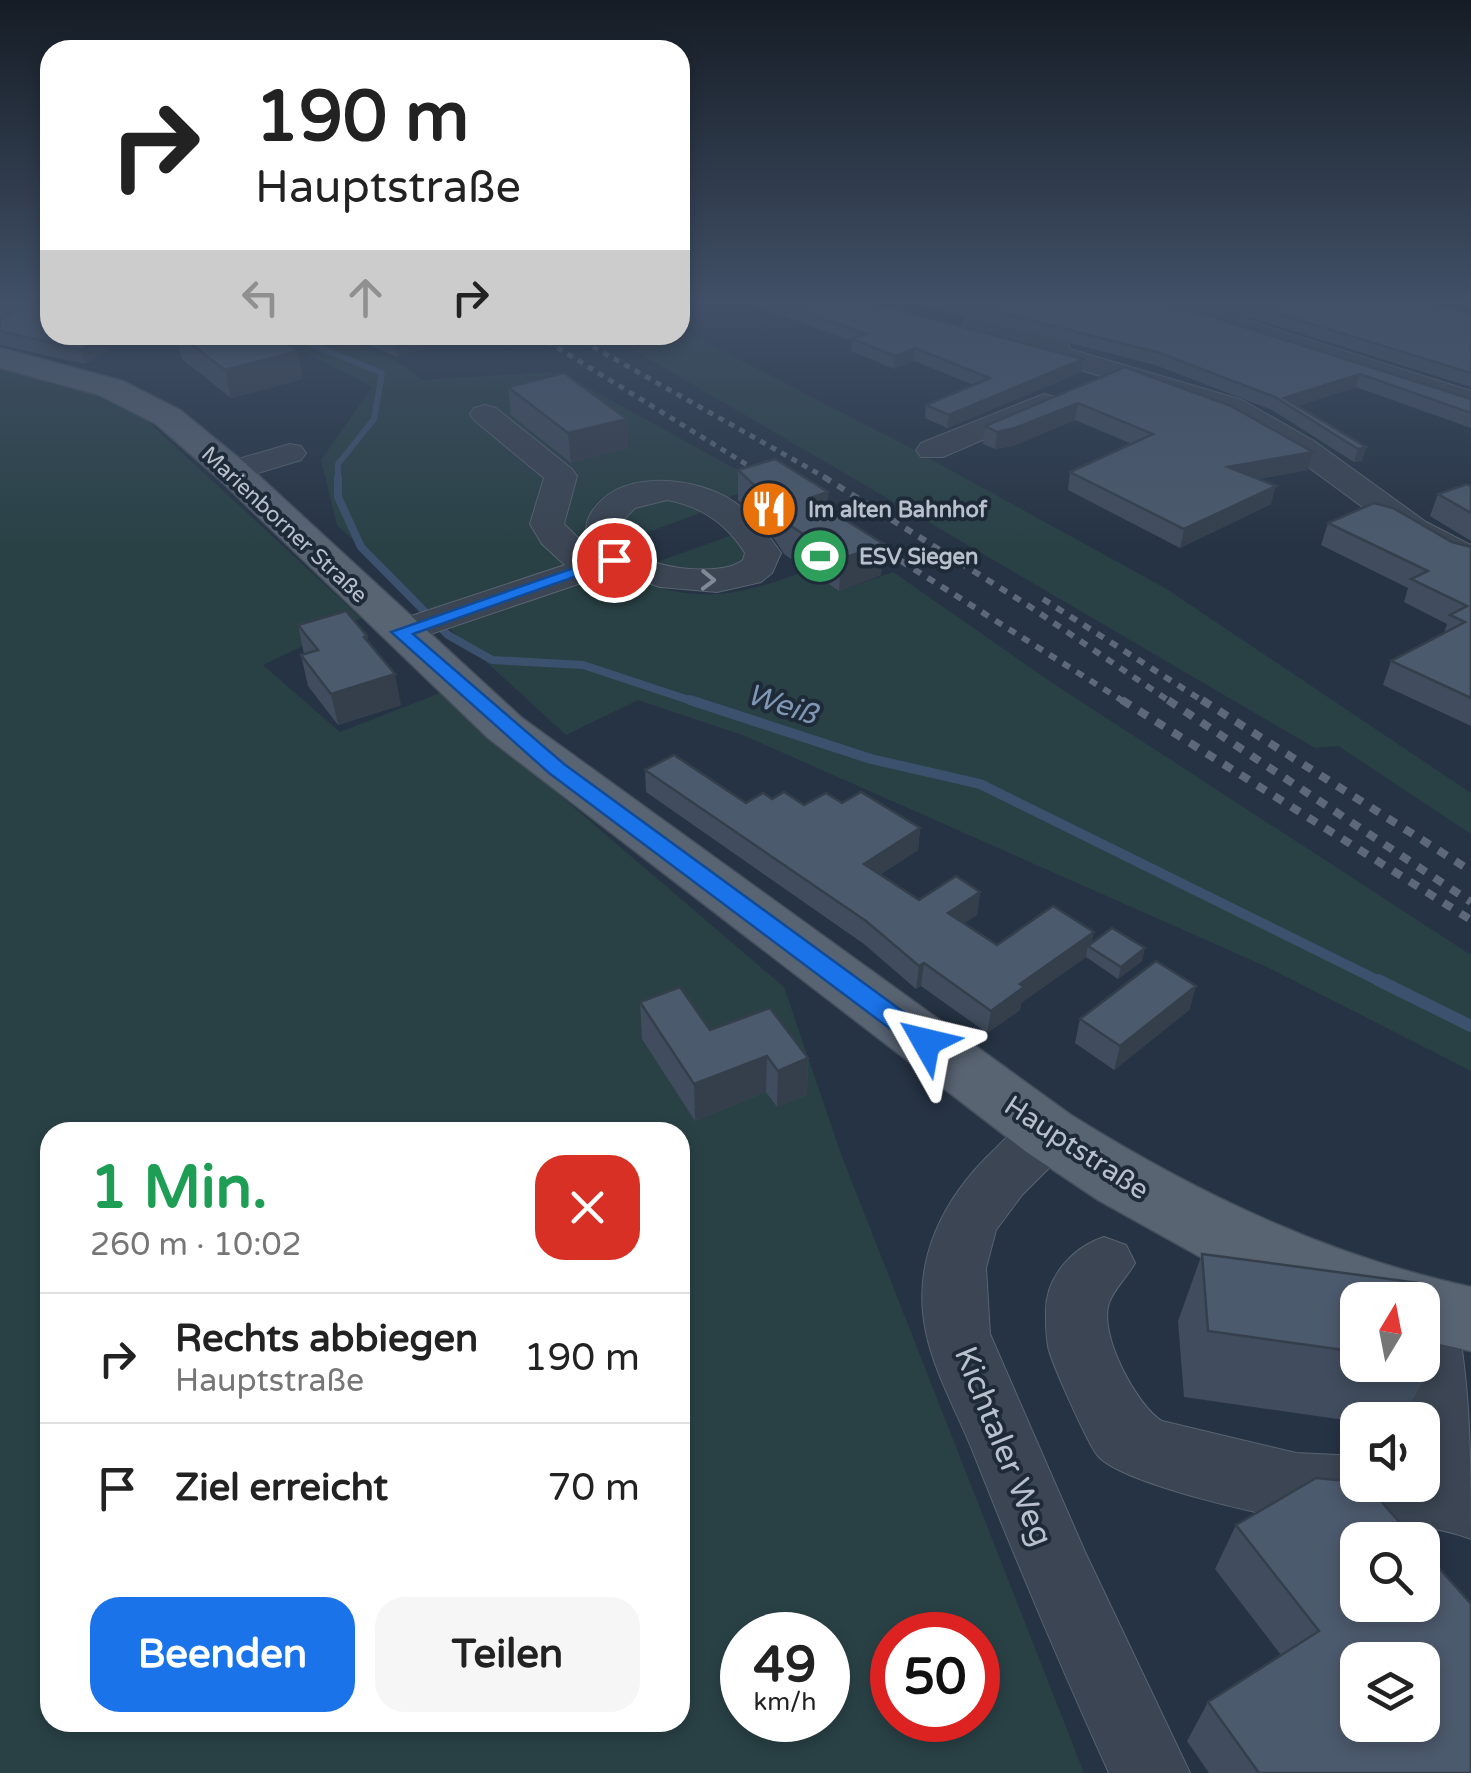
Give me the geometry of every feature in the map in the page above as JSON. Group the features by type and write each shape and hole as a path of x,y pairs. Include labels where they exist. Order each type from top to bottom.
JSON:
{"main road":[{"name":"Marienborner Straße","path":"95,383 132,396 168,417 411,628"},
{"name":"Hauptstraße","path":"411,628 556,769 1048,1133 1122,1181 1229,1238 1353,1282"}],"street":[{"path":"932,450 1091,383"},
{"path":"1160,383 1231,406 1270,426 1414,528 1471,559"},
{"path":"1412,383 1471,402"},
{"path":"411,628 602,564 554,537 547,524 561,476 485,414"},
{"path":"232,472 290,453"},
{"name":"Kichtaler Weg","path":"1048,1133 988,1190 964,1229 954,1260 952,1294 958,1334 1058,1578 1150,1773"},
{"path":"1104,1263 1076,1296 1080,1348 1121,1433 1146,1450 1296,1486 1469,1501 1436,1406 1434,1382"}],"green space":[{"path":"0,383 72,383 98,390 141,415 361,618 263,665 340,732 440,693 784,987 841,1154 1084,1773 0,1773"},
{"path":"364,383 576,383 593,390 764,485 713,502 744,525 763,553 756,566 733,579 719,581 660,576 663,589 701,594 737,592 808,570 839,591 893,572 1051,682 1471,955 1471,1071 1267,967 745,736 638,700 566,735 337,525 321,460 372,387","holes":["635,484 644,492 614,507 601,530 592,530 593,506 602,497","705,511 738,533 654,563 622,542"]},
{"path":"690,383 784,383 1165,588 1471,793 1471,834 1338,746 1315,748"}],"building":[{"path":"525,383 577,383 627,419 568,433 508,387"},
{"path":"979,383 1026,383 949,415 926,405"},
{"path":"1088,383 1168,383 1231,406 1313,452 1228,467 1276,486 1184,529 1070,472 1153,434 1078,403 1015,428 997,432 985,426"},
{"path":"1238,383 1332,383 1284,398 1366,447 1358,449 1275,397"},
{"path":"1385,383 1420,383 1471,399 1471,413"},
{"path":"775,459 828,492 810,498 884,544 841,559 785,522 766,496 738,470"},
{"path":"1471,486 1471,513 1438,494"},
{"path":"1374,503 1393,508 1452,542 1471,547 1471,698 1391,661 1465,622 1450,615 1467,606 1411,579 1428,571 1328,523"},
{"path":"346,611 395,674 331,694 301,655 318,650 298,625"},
{"path":"674,755 746,803 763,793 772,799 784,792 804,805 826,793 842,803 861,792 920,828 864,864 919,900 956,876 980,892 948,913 997,945 1053,906 1094,932 1020,984 1024,987 991,1011 924,963 919,966 866,921 645,770"},
{"path":"1112,928 1145,948 1121,967 1088,946"},
{"path":"1156,961 1196,986 1120,1046 1080,1019"},
{"path":"680,987 710,1030 770,1008 808,1058 778,1071 767,1056 694,1084 640,1002"},
{"path":"1202,1254 1412,1282 1340,1282 1340,1349 1208,1331"},
{"path":"1316,1478 1340,1480 1340,1502 1382,1502 1399,1522 1340,1522 1340,1622 1440,1622 1440,1569 1471,1604 1471,1773 1259,1773 1208,1702 1319,1631 1236,1525"}],"waterway":[{"name":"Weiß","path":"380,383 374,419 338,464 338,497 361,547 448,635 492,660 583,665 698,703"},
{"name":"Weiß","path":"690,700 871,759 980,784 1383,983"},
{"name":"Weiß","path":"1378,980 1471,1026"}],"railway":[{"path":"614,383 770,479"},
{"path":"657,383 828,479"},
{"path":"766,477 775,482"},
{"path":"824,477 1029,606 1172,703"},
{"path":"860,535 1126,703"},
{"path":"1043,599 1206,703"},
{"path":"1122,700 1471,920"},
{"path":"1168,700 1471,902"},
{"path":"1202,700 1471,871"}],"place":[{"name":"Im alten Bahnhof","path":"769,509"},
{"name":"ESV Siegen","path":"820,556"}],"route":[{"path":"614,560 400,632 459,688 556,769 926,1042"}]}
